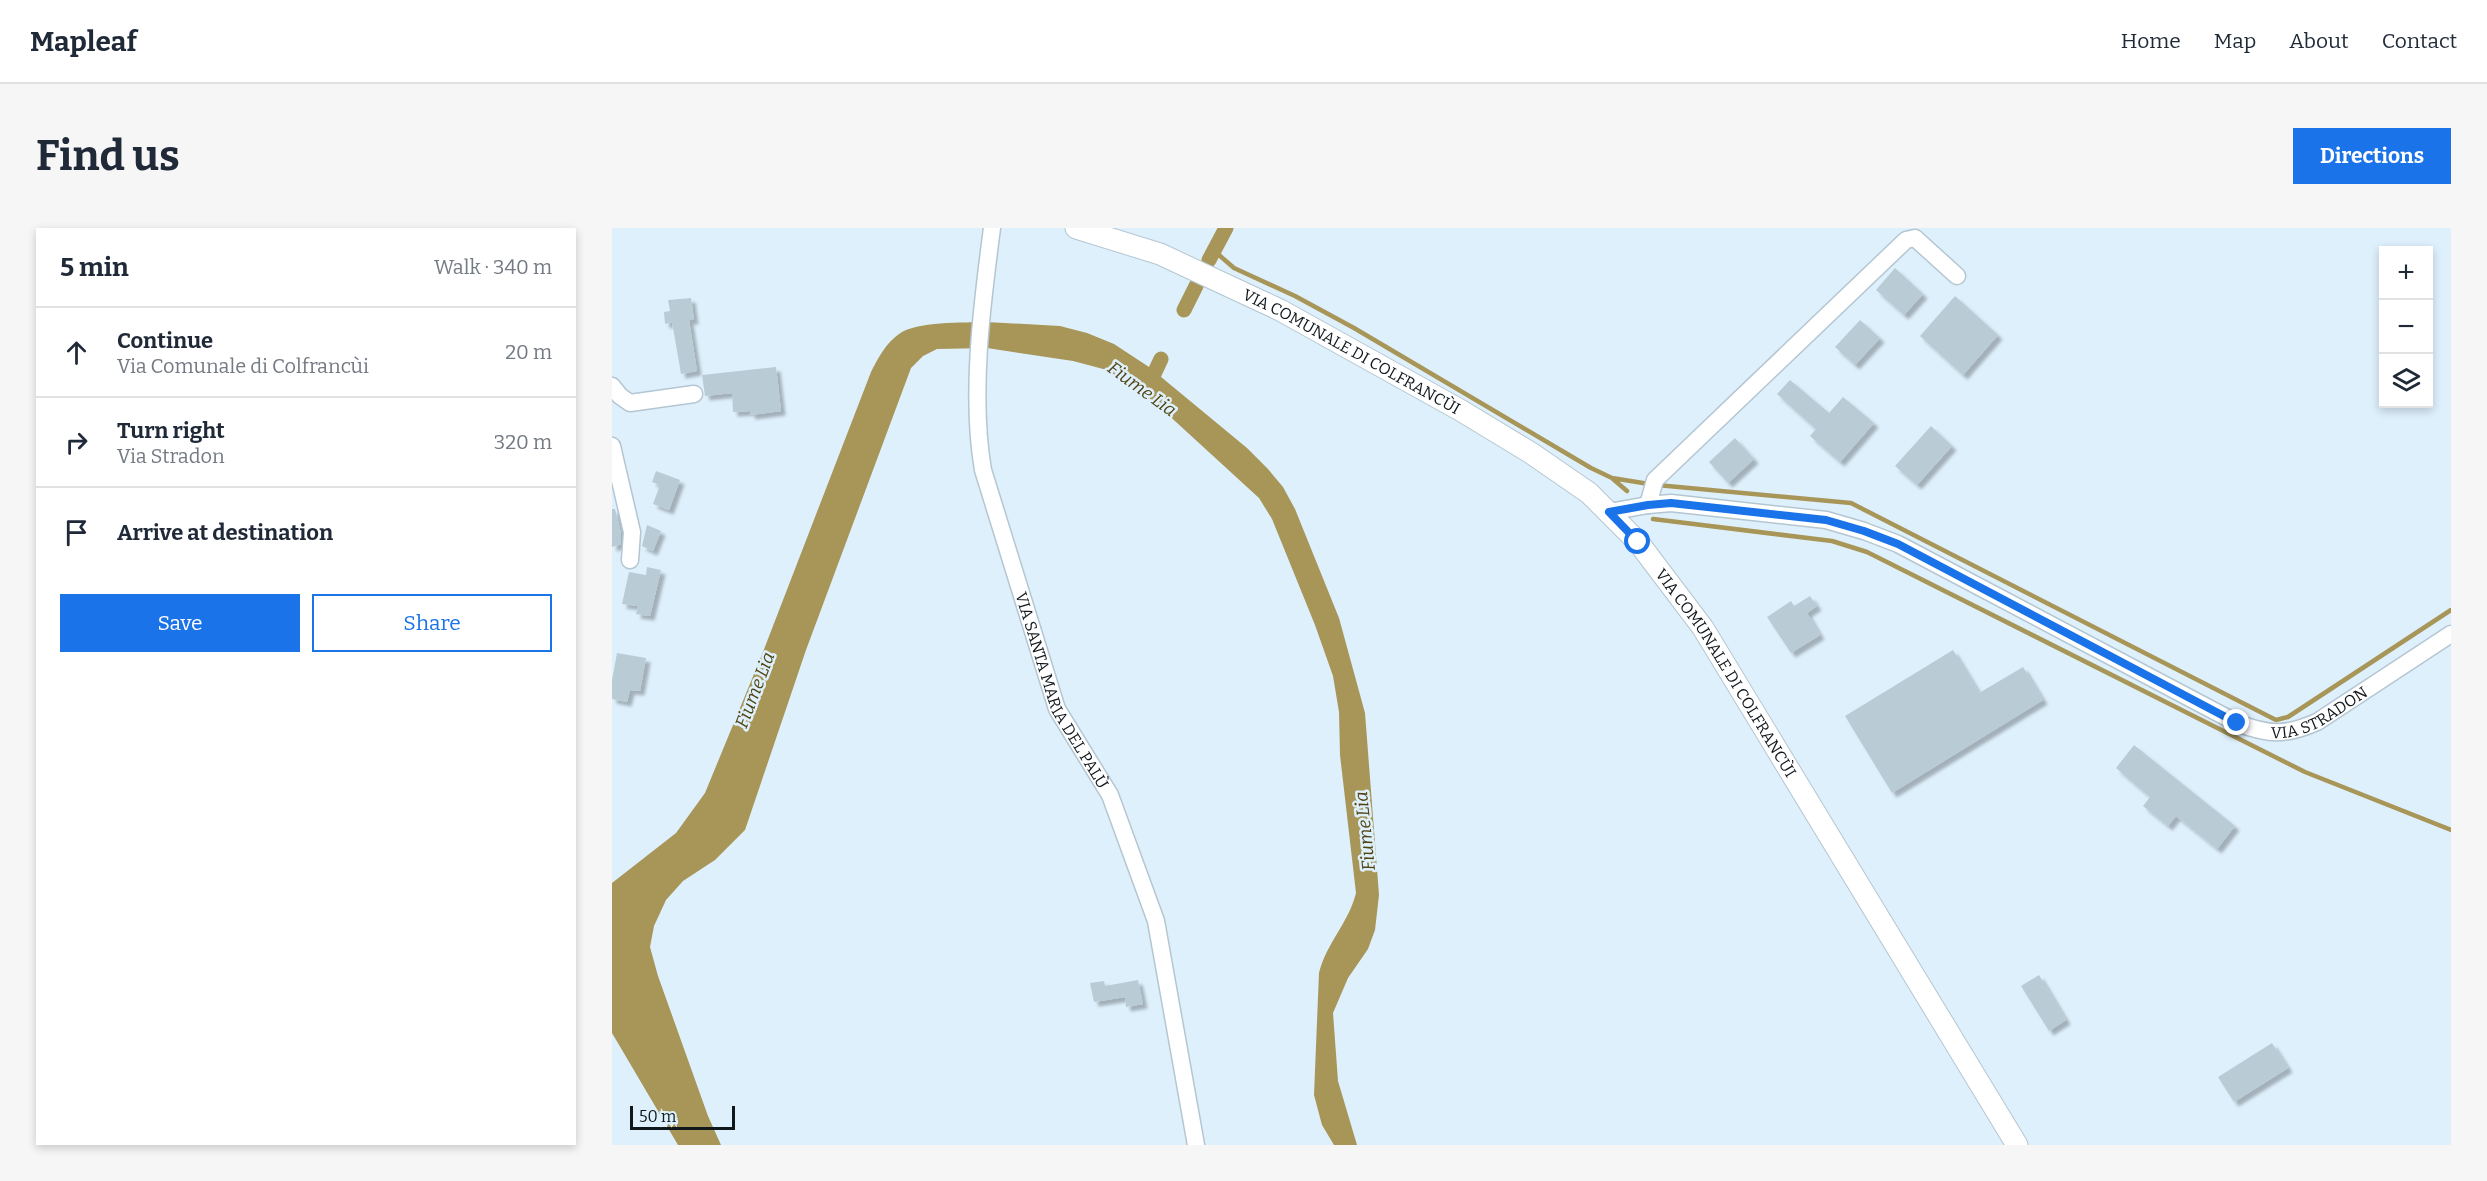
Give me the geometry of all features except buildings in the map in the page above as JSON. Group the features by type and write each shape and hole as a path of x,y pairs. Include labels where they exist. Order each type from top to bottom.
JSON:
{"main road":[{"name":"VIA COMUNALE DI COLFRANCÙI","path":"1076,228 1160,254 1280,310 1460,410 1531,453 1589,493 1609,512 1638,542 1703,628 2017,1145"}],"street":[{"name":"VIA SANTA MARIA DEL PALÙ","path":"992,228 981,315 979,367 978,440 983,470 1057,709 1110,795 1156,921 1196,1145"},
{"path":"1651,491 1906,240 1915,238 1957,276"},
{"path":"612,386 630,403 694,394"},
{"path":"613,455 632,532 630,560"},
{"name":"VIA STRADON","path":"1609,512 1651,491 1671,503 1826,520 1864,531 1898,544 2237,723 2258,731 2277,734 2297,731 2317,722 2451,634"}],"water":[{"name":"Fiume Lia","path":"986,322 1060,326 1087,333 1114,344 1149,367 1247,448 1283,487 1295,509 1339,618 1365,713 1379,895 1375,930 1368,949 1348,978 1333,1013 1338,1081 1357,1145 1334,1145 1322,1125 1314,1095 1319,973 1322,962 1353,904 1356,893 1340,755 1339,712 1333,676 1272,519 1259,498 1152,400 1107,370 1073,361 987,348 937,349 923,356 911,368 806,650 745,830 715,860 683,881 666,900 654,926 650,947 658,976 708,1116 721,1145 678,1145 612,1033 612,883 676,833 705,793 761,657 871,372 890,342 907,330 941,324"}],"waterway":[{"path":"1209,260 1226,228"},
{"path":"1218,242 1219,255 1234,268 1295,296 1354,328 1591,468 1612,478 1649,484"},
{"path":"1184,310 1196,286"},
{"name":"Fiume Lia","path":"1147,389 1161,359"},
{"path":"1613,479 1627,491"},
{"path":"1657,485 1851,503 2276,720 2288,717 2451,610"},
{"path":"1653,519 1832,541 1867,552 2305,772 2451,830"}],"route":[{"path":"1638,542 1609,512 1671,503 1826,520 1864,531 1898,544 2237,723"}]}
